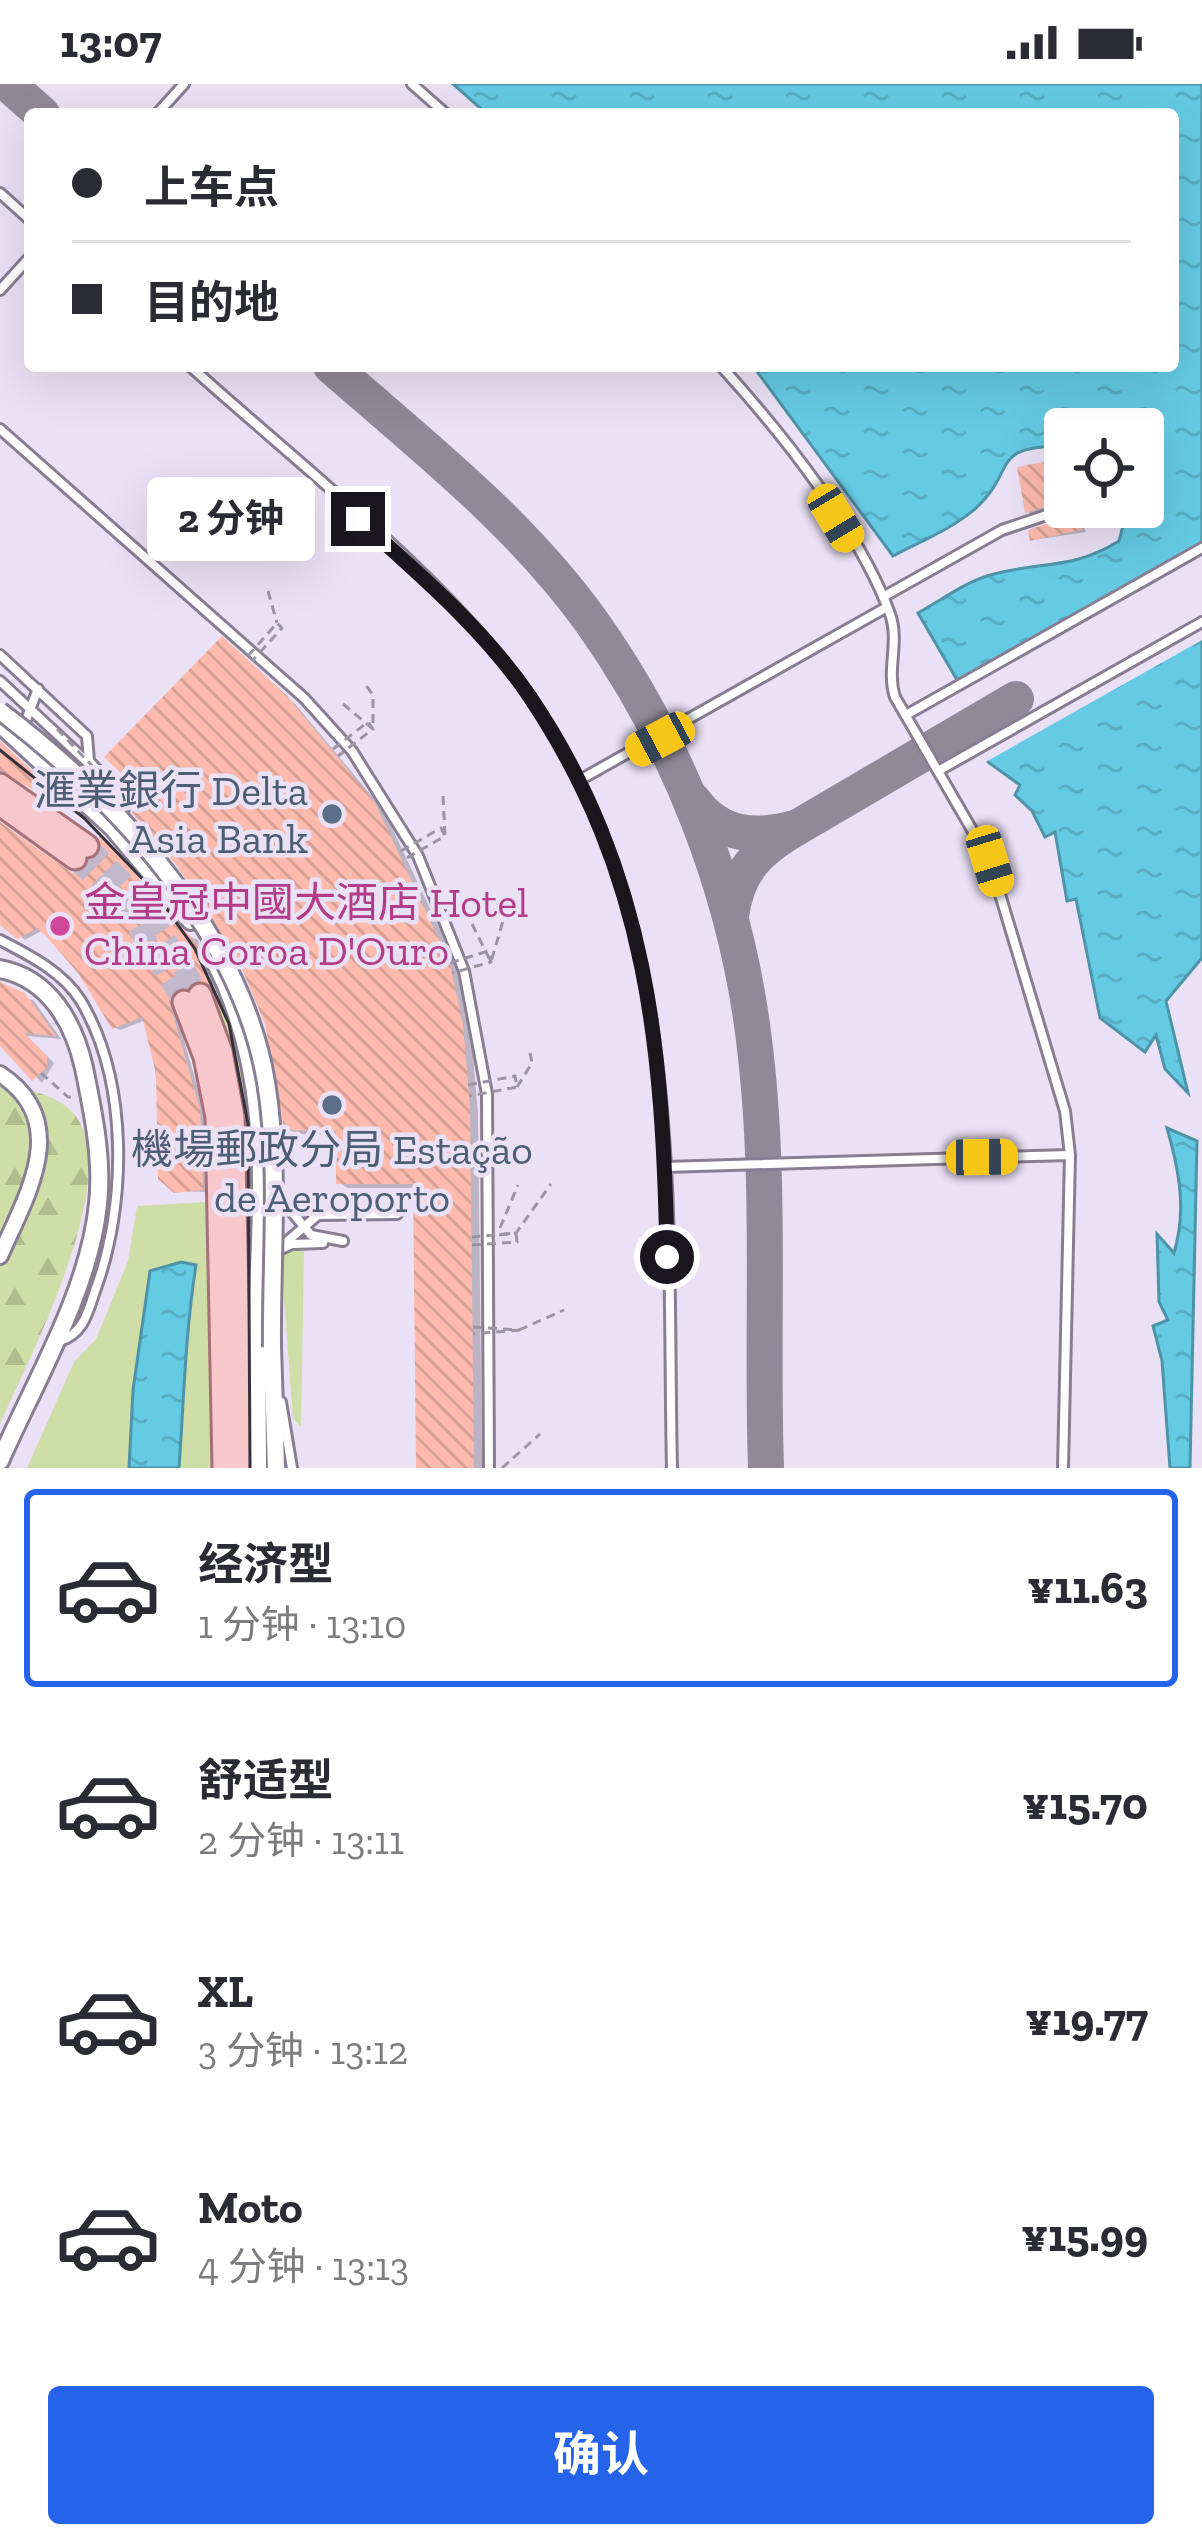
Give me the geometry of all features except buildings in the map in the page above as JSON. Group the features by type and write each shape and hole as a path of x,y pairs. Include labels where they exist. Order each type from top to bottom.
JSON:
{"main road":[{"path":"0,785 81,852 0,804"},
{"path":"224,1468 217,1118 192,999 221,1052 233,1117 241,1468"}],"street":[{"path":"0,711 158,863 200,918 234,980 253,1028 268,1097 276,1468"},
{"path":"0,724 119,835 190,919 228,988 258,1088 263,1194 258,1468"},
{"path":"0,1462 83,1265 98,1206 99,1161 90,1095 67,1016 48,995 5,970"},
{"path":"0,1074 29,1102 42,1150 0,1256"}],"lane":[{"path":"163,108 184,84"},
{"path":"412,84 439,108"},
{"path":"0,193 24,215"},
{"path":"0,290 24,264"},
{"path":"196,372 471,626 529,695 578,782 633,912 657,1029 672,1468"},
{"path":"726,372 813,478 885,603 895,633 890,682 990,861 1065,1112 1070,1155 1064,1468"},
{"path":"0,429 304,698 352,751 418,856 464,971 487,1094 489,1468"},
{"path":"578,782 1001,530 1044,516"},
{"path":"906,715 1202,548"},
{"path":"938,771 1202,622"},
{"path":"0,655 87,736 92,766"},
{"path":"0,682 124,799 119,835"},
{"path":"22,741 38,688"},
{"path":"113,787 119,835"},
{"path":"0,940 23,952 78,996 94,1028 109,1084 117,1168 112,1236 80,1328 51,1343"},
{"path":"5,970 23,952"},
{"path":"665,1167 1070,1155"},
{"path":"263,1194 320,1215 397,1214"},
{"path":"279,1248 343,1241 326,1240 303,1226 287,1205"},
{"path":"260,1273 279,1248 320,1215"},
{"path":"272,1347 292,1468"}],"path":[{"path":"250,658 282,628 268,591"},
{"path":"365,684 373,695 374,729"},
{"path":"343,704 374,729"},
{"path":"333,749 368,722"},
{"path":"57,729 125,795 118,802"},
{"path":"338,756 374,729"},
{"path":"442,796 445,836"},
{"path":"401,851 441,828 445,836"},
{"path":"405,859 445,836"},
{"path":"491,962 503,920"},
{"path":"472,924 491,962"},
{"path":"450,963 488,952"},
{"path":"452,974 491,962"},
{"path":"469,1096 517,1087 532,1064 530,1053"},
{"path":"41,1073 68,1097 90,1095"},
{"path":"468,1085 515,1076 517,1087"},
{"path":"472,1245 517,1241 516,1233 551,1184"},
{"path":"497,1235 518,1185"},
{"path":"472,1237 516,1233"},
{"path":"472,1334 519,1330 564,1310"},
{"path":"472,1327 519,1330"},
{"path":"502,1468 540,1434"}],"green space":[{"path":"216,988 233,1039 252,1159 253,1468 206,993"},
{"path":"0,1079 50,1097 75,1115 87,1144 88,1181 66,1269 0,1424"},
{"path":"206,1202 213,1468 27,1468 74,1362 96,1339 128,1261 137,1206"},
{"path":"292,1248 304,1249 301,1427 293,1419 281,1257"}],"water":[{"path":"453,84 1202,84 1202,958 1166,1001 1188,1093 1165,1069 1156,1035 1145,1052 1100,1018 1076,899 1067,901 1055,832 1045,837 1032,811 1015,795 1020,785 988,762 960,685 918,613 984,577 1072,561 1102,550 1119,541 1122,528 1164,528 1164,408 1044,408 1044,447 1014,455 975,509 893,556 757,372 1179,372 1179,108 480,108"},
{"path":"1167,1128 1197,1141 1190,1468 1170,1468 1162,1361 1153,1326 1168,1320 1159,1302 1157,1234 1174,1253 1180,1221 1178,1175"},
{"path":"181,1262 196,1265 179,1468 129,1468 133,1390 150,1271"}],"pier":[{"path":"1202,544 1202,640 982,764 953,685"}],"taxiway":[{"path":"8,84 35,108"},
{"path":"338,372 468,486 563,585 651,717 698,820 733,929 754,1040 764,1200 766,1468"},
{"path":"798,827 1016,699"},
{"path":"693,800 715,822 740,832 798,827 752,862 731,916"}],"tunnel":[{"path":"87,846 140,899 200,995"},
{"path":"75,858 126,908 184,1002"}],"tram line":[{"path":"0,750 84,818 154,891 195,949 229,1024 248,1124 250,1468"}],"place":[{"name":"滙業銀行 Delta Asia Bank","path":"332,814"},
{"name":"金皇冠中國大酒店 Hotel China Coroa D'Ouro","path":"60,926"},
{"name":"機場郵政分局 Estação de Aeroporto","path":"332,1105"}],"route":[{"path":"358,519 471,626 529,695 578,782 633,912 657,1029 667,1257"}]}
